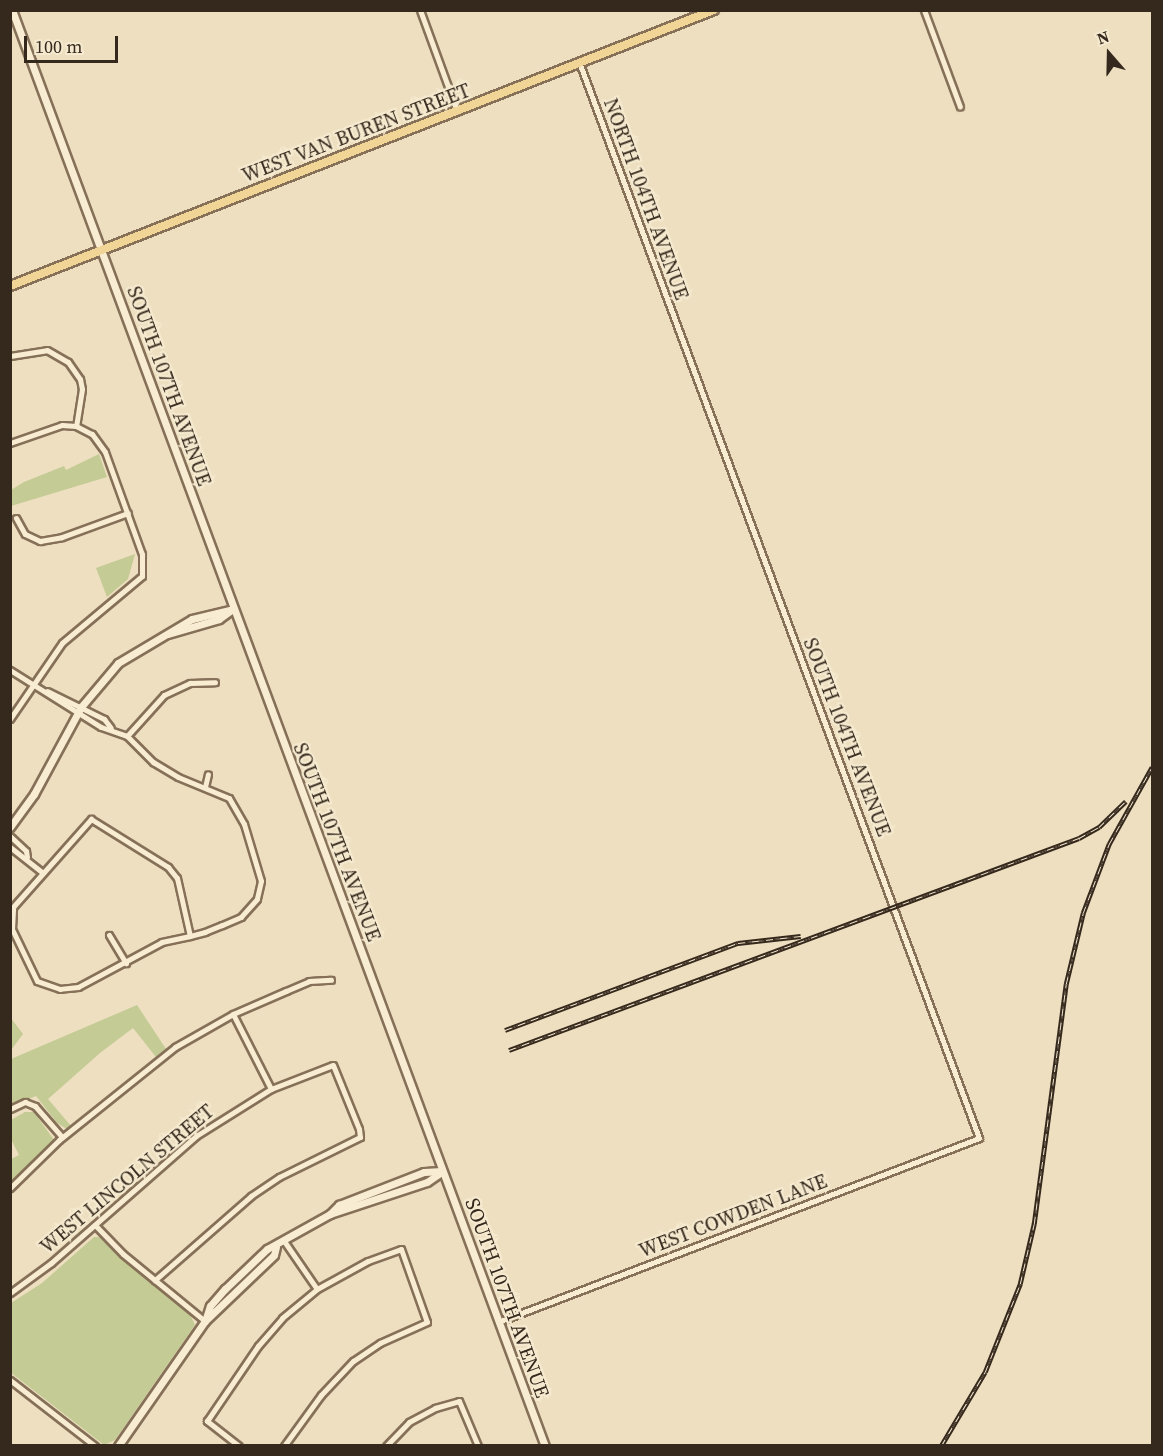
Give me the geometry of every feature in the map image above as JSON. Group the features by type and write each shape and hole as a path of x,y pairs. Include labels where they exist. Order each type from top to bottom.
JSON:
{"main road":[{"name":"SOUTH 107TH AVENUE","path":"12,10 232,609 545,1446"},
{"name":"WEST VAN BUREN STREET","path":"10,286 714,10"},
{"path":"10,827 34,794 80,710 118,663 192,619 232,609"},
{"path":"118,1446 205,1321 274,1255 276,1247 330,1214 339,1205 424,1172 442,1171"}],"street":[{"path":"420,10 457,111"},
{"path":"924,10 960,107"},
{"name":"NORTH 104TH AVENUE","path":"579,62 685,348"},
{"name":"SOUTH 104TH AVENUE","path":"685,348 979,1137"},
{"path":"10,356 47,350 69,362 80,379 76,426"},
{"path":"10,443 48,429 76,426 99,442 142,554 142,576 62,643 10,719"},
{"path":"15,518 25,534 40,541 62,537 128,513"},
{"path":"10,670 127,736 153,762 229,798 244,824 261,881 257,899 241,916 190,936 162,942 78,987 60,989 37,981 12,929 13,907 91,819 168,867 177,878 190,936"},
{"path":"127,736 164,695 190,683 215,682"},
{"path":"206,787 208,774"},
{"path":"10,836 26,851 27,857"},
{"path":"10,847 27,857 43,873"},
{"path":"110,935 126,963"},
{"path":"10,1188 62,1137 175,1047 233,1014 309,981 331,980"},
{"path":"233,1014 271,1089"},
{"name":"WEST LINCOLN STREET","path":"10,1293 95,1225 196,1137 271,1089 333,1065 360,1137 279,1177 251,1196 155,1280"},
{"path":"10,1109 25,1102 35,1106 62,1137"},
{"name":"WEST COWDEN LANE","path":"498,1322 979,1137"},
{"path":"95,1225 155,1280 205,1321"},
{"path":"284,1241 316,1289"},
{"path":"239,1446 207,1421 258,1346 282,1318 316,1289 368,1261 401,1249 427,1322 380,1343 353,1361 321,1395 284,1446"},
{"path":"10,1380 95,1446"},
{"path":"386,1446 420,1415 459,1401 478,1446"}],"green space":[{"path":"99,454 107,477 11,506 11,490 24,482 64,466 66,470"},
{"path":"135,554 128,579 107,597 96,568"},
{"path":"137,1005 166,1049 156,1057 133,1028 100,1053 48,1099 71,1126 67,1129 57,1123 36,1096 11,1106 11,1059"},
{"path":"10,1017 23,1034 11,1050 10,1050"},
{"path":"25,1112 34,1112 54,1140 11,1181 11,1159 19,1155 11,1139 11,1120"},
{"path":"94,1237 101,1237 190,1314 195,1325 115,1440 104,1445 10,1372 11,1303 42,1283"}],"railway":[{"path":"941,1446 985,1372 1020,1284 1034,1224 1066,984 1083,913 1109,844 1152,767"},
{"path":"509,1050 1079,838 1099,827 1126,801"},
{"path":"505,1030 738,943 801,936"}]}
